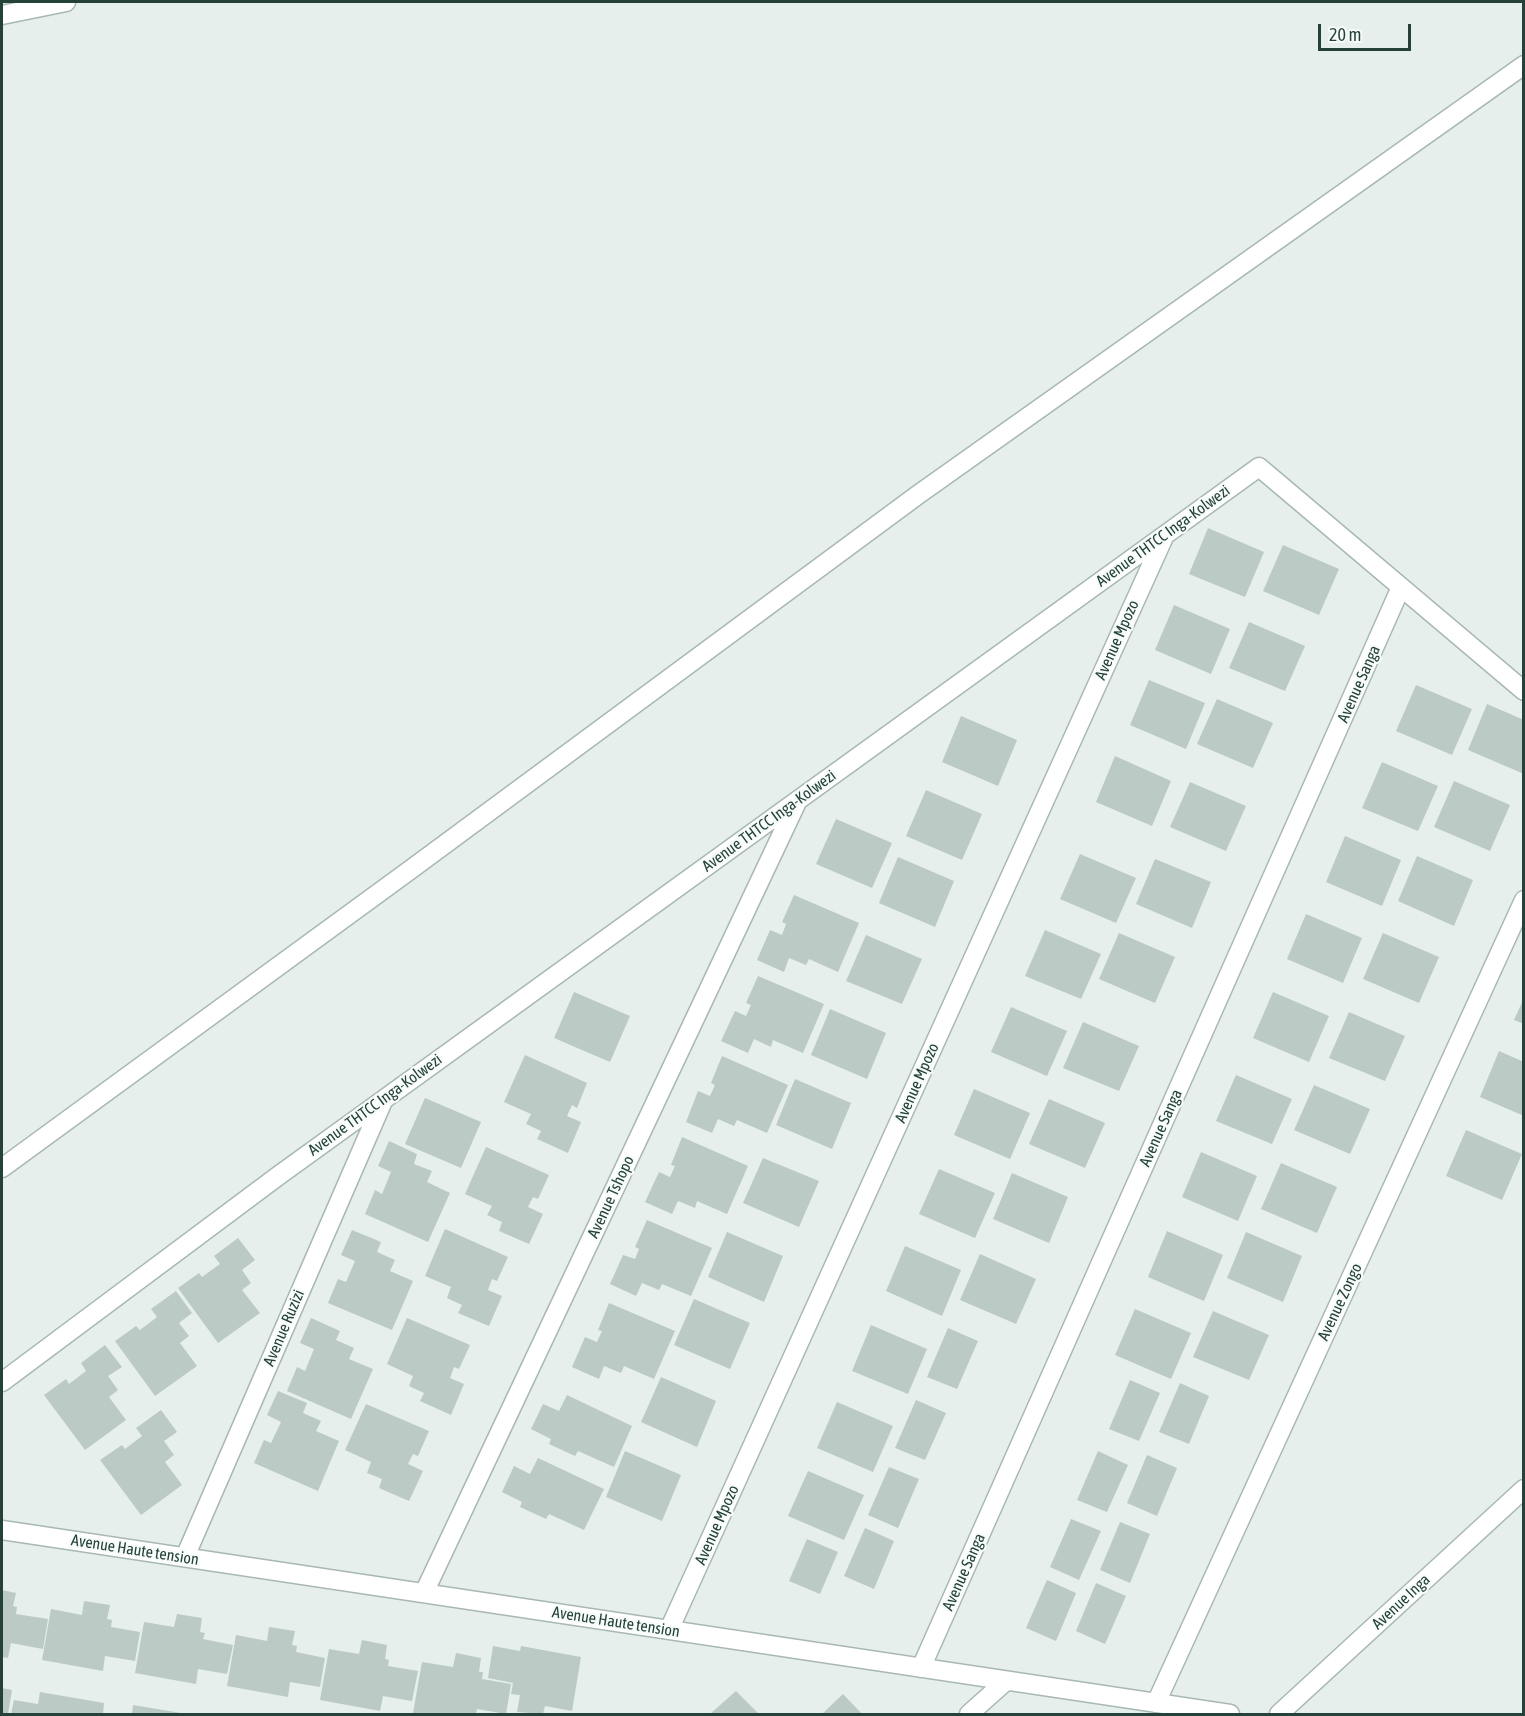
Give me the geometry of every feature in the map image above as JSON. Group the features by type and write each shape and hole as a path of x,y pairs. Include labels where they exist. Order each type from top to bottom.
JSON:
{"lane":[{"path":"2,15 66,2"},
{"path":"2,1168 919,495 1524,65"},
{"name":"Avenue THTCC Inga-Kolwezi","path":"2,1382 384,1099 1259,467 1524,691"},
{"name":"Avenue Mpozo","path":"669,1630 1164,535"},
{"name":"Avenue Sanga","path":"921,1668 1401,588"},
{"name":"Avenue Tshopo","path":"424,1593 798,800"},
{"name":"Avenue Zongo","path":"1156,1703 1524,900"},
{"name":"Avenue Ruzizi","path":"185,1557 384,1099"},
{"name":"Avenue Inga","path":"1279,1714 1524,1489"},
{"name":"Avenue Haute tension","path":"2,1530 1230,1714"},
{"path":"969,1714 1006,1681"}],"building":[{"path":"1208,528 1264,552 1245,597 1189,574"},
{"path":"1283,545 1339,569 1319,615 1263,591"},
{"path":"1174,605 1230,629 1211,674 1155,650"},
{"path":"1249,622 1305,646 1285,691 1229,668"},
{"path":"1149,680 1205,703 1186,749 1130,725"},
{"path":"1416,685 1472,709 1452,755 1396,731"},
{"path":"1217,699 1273,723 1253,768 1197,744"},
{"path":"1487,704 1524,720 1524,774 1468,750"},
{"path":"961,716 1017,740 998,786 942,762"},
{"path":"1115,756 1171,781 1152,826 1096,802"},
{"path":"1382,762 1438,786 1418,831 1362,808"},
{"path":"1454,781 1510,805 1490,851 1434,827"},
{"path":"1190,782 1246,806 1226,851 1170,827"},
{"path":"926,790 982,814 962,860 906,836"},
{"path":"836,819 892,843 872,888 816,864"},
{"path":"1345,836 1401,860 1382,906 1326,882"},
{"path":"1080,854 1136,878 1116,923 1060,899"},
{"path":"1417,856 1473,880 1454,926 1398,901"},
{"path":"898,857 954,881 935,927 879,903"},
{"path":"1155,859 1211,882 1192,928 1136,904"},
{"path":"794,895 859,923 838,972 809,959 806,965 789,958 784,972 757,960 770,930 782,935 786,924 782,922"},
{"path":"1306,914 1362,938 1343,983 1287,959"},
{"path":"1045,930 1101,954 1081,999 1025,976"},
{"path":"1119,933 1175,957 1155,1003 1099,979"},
{"path":"1383,933 1439,957 1419,1003 1363,979"},
{"path":"866,935 922,959 902,1004 846,981"},
{"path":"758,976 824,1004 803,1053 773,1040 771,1047 754,1039 748,1053 721,1041 735,1011 746,1016 751,1005 746,1003"},
{"path":"574,992 630,1016 610,1062 554,1038"},
{"path":"1273,992 1329,1016 1309,1062 1253,1038"},
{"path":"1524,998 1524,1024 1514,1020"},
{"path":"1011,1007 1067,1031 1047,1076 991,1052"},
{"path":"830,1009 886,1033 867,1079 811,1055"},
{"path":"1349,1012 1405,1036 1385,1081 1329,1058"},
{"path":"1083,1022 1139,1046 1119,1091 1063,1068"},
{"path":"1499,1051 1524,1062 1524,1116 1480,1097"},
{"path":"525,1055 587,1083 577,1108 572,1105 567,1116 581,1122 568,1153 537,1139 541,1131 526,1124 531,1114 504,1102"},
{"path":"722,1056 788,1085 767,1133 737,1120 734,1126 718,1119 712,1133 686,1122 698,1091 710,1096 715,1085 711,1083"},
{"path":"1236,1075 1292,1099 1272,1144 1216,1121"},
{"path":"795,1079 851,1103 832,1149 776,1125"},
{"path":"1314,1085 1370,1109 1350,1154 1294,1130"},
{"path":"974,1089 1030,1113 1010,1159 954,1135"},
{"path":"425,1098 481,1122 461,1168 405,1144"},
{"path":"1049,1099 1105,1123 1085,1168 1029,1144"},
{"path":"1466,1130 1522,1154 1502,1200 1446,1176"},
{"path":"682,1137 748,1166 727,1214 697,1201 695,1208 678,1201 672,1214 645,1202 659,1172 670,1177 675,1166 671,1165"},
{"path":"389,1141 417,1154 414,1164 432,1171 427,1182 450,1193 428,1242 365,1214 375,1190 382,1194 391,1172 378,1166"},
{"path":"486,1147 549,1175 538,1199 533,1197 528,1207 543,1214 529,1244 499,1231 502,1222 487,1215 492,1206 465,1194"},
{"path":"1201,1152 1257,1176 1238,1221 1182,1197"},
{"path":"763,1158 819,1181 799,1227 743,1203"},
{"path":"1281,1163 1337,1187 1317,1233 1261,1209"},
{"path":"939,1169 995,1193 975,1238 919,1214"},
{"path":"1012,1173 1068,1197 1049,1243 993,1219"},
{"path":"647,1220 712,1248 691,1296 662,1284 659,1290 642,1283 636,1296 610,1284 623,1255 635,1259 639,1249 635,1247"},
{"path":"445,1229 508,1257 497,1281 492,1279 488,1290 502,1296 489,1326 458,1313 462,1305 447,1298 451,1287 425,1276"},
{"path":"352,1230 381,1242 377,1252 395,1260 390,1271 413,1281 392,1330 328,1303 338,1279 346,1282 355,1261 341,1255"},
{"path":"1167,1231 1223,1255 1204,1301 1148,1277"},
{"path":"727,1232 783,1256 764,1302 708,1277"},
{"path":"1246,1232 1302,1256 1283,1302 1227,1278"},
{"path":"238,1238 255,1260 242,1270 251,1283 242,1290 260,1313 218,1343 178,1288 199,1273 202,1277 220,1264 214,1256"},
{"path":"905,1246 961,1270 942,1316 886,1291"},
{"path":"980,1254 1036,1279 1016,1324 960,1300"},
{"path":"176,1291 192,1313 179,1323 189,1336 180,1343 197,1366 155,1396 115,1341 136,1326 140,1330 157,1317 151,1309"},
{"path":"694,1299 750,1323 730,1369 674,1345"},
{"path":"609,1303 675,1331 654,1379 624,1366 621,1373 604,1366 599,1379 572,1367 585,1337 597,1342 602,1331 598,1330"},
{"path":"1135,1309 1191,1333 1171,1379 1115,1355"},
{"path":"1213,1311 1269,1335 1249,1380 1193,1357"},
{"path":"311,1318 340,1331 336,1340 354,1348 349,1359 373,1369 351,1419 287,1391 297,1367 305,1371 314,1349 300,1343"},
{"path":"407,1318 470,1345 459,1369 454,1367 450,1378 464,1384 451,1415 420,1401 424,1393 409,1386 413,1376 387,1364"},
{"path":"871,1325 927,1349 908,1394 852,1371"},
{"path":"948,1328 978,1341 957,1389 927,1377"},
{"path":"105,1345 122,1367 108,1376 118,1390 109,1397 126,1420 85,1450 44,1395 66,1379 69,1384 86,1371 81,1363"},
{"path":"661,1377 716,1401 697,1447 641,1422"},
{"path":"1130,1380 1160,1393 1139,1441 1109,1429"},
{"path":"1180,1383 1209,1396 1189,1444 1159,1432"},
{"path":"278,1391 307,1403 303,1413 321,1421 316,1431 339,1441 318,1491 254,1463 264,1440 271,1443 281,1422 267,1415"},
{"path":"567,1395 632,1426 614,1467 578,1451 575,1456 549,1444 551,1439 531,1429 543,1404 559,1411"},
{"path":"916,1400 946,1413 925,1460 895,1448"},
{"path":"837,1402 893,1426 873,1472 817,1448"},
{"path":"366,1404 429,1431 418,1456 413,1454 408,1464 423,1471 409,1501 379,1488 382,1479 367,1473 371,1462 345,1450"},
{"path":"161,1410 177,1432 164,1441 174,1455 165,1462 182,1485 141,1515 100,1460 122,1445 125,1449 142,1436 136,1428"},
{"path":"625,1451 681,1475 662,1521 606,1497"},
{"path":"1098,1451 1128,1465 1107,1512 1077,1500"},
{"path":"1147,1455 1177,1468 1157,1516 1127,1503"},
{"path":"538,1458 604,1489 584,1530 549,1514 546,1519 520,1507 522,1502 502,1492 514,1466 530,1474"},
{"path":"889,1467 919,1479 898,1528 868,1515"},
{"path":"808,1471 864,1495 844,1540 788,1516"},
{"path":"1071,1519 1101,1531 1079,1580 1050,1567"},
{"path":"1120,1522 1150,1534 1130,1583 1100,1570"},
{"path":"865,1528 894,1541 874,1589 844,1576"},
{"path":"807,1539 838,1552 820,1594 789,1581"},
{"path":"1047,1580 1076,1593 1056,1641 1026,1628"},
{"path":"1096,1583 1126,1596 1105,1644 1076,1631"},
{"path":"2,1590 16,1593 13,1606 17,1607 16,1614 48,1619 43,1649 11,1643 8,1658 2,1657"},
{"path":"84,1601 110,1605 107,1619 112,1620 111,1627 140,1632 135,1661 105,1656 103,1671 42,1660 51,1609 82,1615"},
{"path":"177,1614 202,1618 200,1632 205,1633 203,1639 233,1645 227,1674 198,1669 196,1684 135,1673 144,1622 174,1627"},
{"path":"269,1627 295,1631 292,1645 297,1646 296,1652 325,1658 320,1687 290,1682 288,1697 227,1686 236,1635 267,1641"},
{"path":"362,1640 387,1645 385,1659 389,1660 388,1666 418,1671 412,1701 383,1696 380,1711 320,1700 329,1649 359,1654"},
{"path":"493,1646 520,1651 521,1646 581,1657 572,1711 545,1706 543,1714 517,1712 520,1695 511,1694 513,1683 488,1678"},
{"path":"456,1653 481,1658 479,1672 483,1672 482,1679 511,1684 506,1714 477,1709 476,1714 413,1713 422,1662 453,1667"},
{"path":"2,1688 12,1690 8,1714 2,1714"},
{"path":"736,1691 759,1714 710,1714"},
{"path":"40,1692 104,1703 103,1714 11,1714 14,1700 38,1704"},
{"path":"843,1694 862,1714 822,1714"},
{"path":"133,1705 181,1713 181,1714 132,1714"}]}
